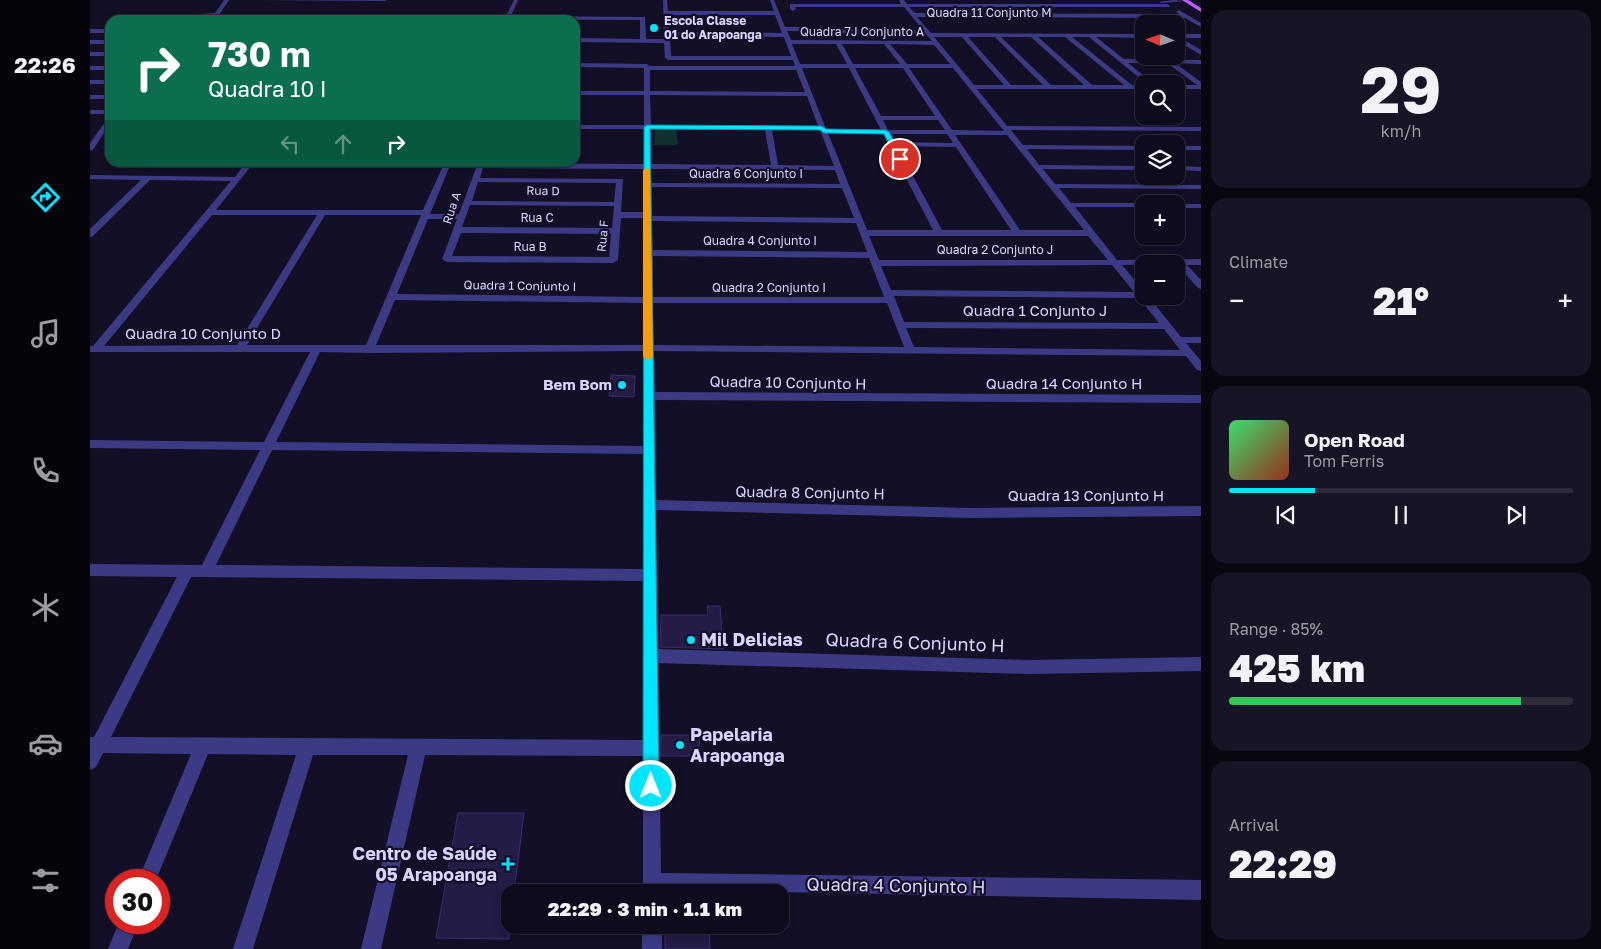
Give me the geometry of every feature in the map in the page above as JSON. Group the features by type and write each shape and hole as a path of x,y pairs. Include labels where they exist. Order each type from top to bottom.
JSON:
{"main road":[{"path":"1185,0 1201,10"}],"street":[{"path":"204,15 217,14 227,0"},
{"path":"247,0 386,0"},
{"path":"381,6 386,0"},
{"path":"510,15 516,0"},
{"path":"665,0 668,58 796,61"},
{"path":"1030,0 1048,15"},
{"path":"1160,1 1185,0"},
{"path":"1160,1 1201,25"},
{"path":"666,10 775,7 793,9 794,11 1037,6 1168,6"},
{"path":"775,7 902,325 910,350"},
{"path":"908,8 1048,15 1186,16"},
{"path":"908,8 1135,287"},
{"path":"580,18 644,18 643,40"},
{"path":"667,34 785,33 803,29 804,31 925,27 963,35 1134,36"},
{"path":"580,40 643,40 667,34 744,28"},
{"path":"773,28 785,33"},
{"path":"90,31 105,31"},
{"name":"Quadra 7J Conjunto A","path":"785,33 838,42 936,43"},
{"path":"963,35 1009,87"},
{"path":"996,35 1049,87"},
{"path":"1032,35 1090,87"},
{"path":"1066,36 1130,87"},
{"path":"1091,36 1140,75"},
{"path":"1185,36 1201,36"},
{"path":"90,42 105,42"},
{"path":"838,42 939,233"},
{"path":"886,42 905,66 1018,234"},
{"path":"1185,42 1201,53"},
{"path":"668,50 677,51"},
{"path":"696,51 851,66 954,66"},
{"path":"90,54 105,54"},
{"path":"580,65 647,67 796,61"},
{"path":"1123,61 1135,61"},
{"path":"1185,62 1201,62"},
{"path":"1173,65 1201,86"},
{"path":"647,67 652,884"},
{"path":"90,68 105,68"},
{"path":"90,82 105,82"},
{"path":"1185,87 1201,86"},
{"path":"971,87 1135,87"},
{"path":"580,93 809,94"},
{"path":"90,97 105,97"},
{"path":"90,112 105,112"},
{"path":"879,118 939,118"},
{"path":"90,130 105,126"},
{"path":"580,127 768,128 886,132 1201,129"},
{"path":"90,148 105,128"},
{"path":"768,128 775,167"},
{"path":"893,144 957,145"},
{"path":"1020,147 1135,148"},
{"path":"1185,148 1201,148"},
{"path":"93,349 248,167"},
{"path":"369,350 446,167"},
{"name":"Rua A","path":"447,259 480,167"},
{"path":"580,167 838,168"},
{"path":"1036,167 1135,168"},
{"path":"1185,168 1201,169"},
{"path":"90,177 238,179"},
{"path":"90,234 148,178"},
{"name":"Rua F","path":"475,180 620,181 613,260"},
{"name":"Quadra 6 Conjunto I","path":"647,185 845,186"},
{"path":"1052,186 1201,187"},
{"name":"Rua D","path":"467,203 618,204"},
{"path":"1067,205 1135,205"},
{"path":"1185,206 1201,206"},
{"path":"210,212 462,217"},
{"path":"240,349 322,213"},
{"name":"Rua F","path":"617,215 859,220"},
{"name":"Rua C","path":"457,230 616,231"},
{"name":"Quadra 2 Conjunto J","path":"864,233 1091,233"},
{"name":"Quadra 4 Conjunto I","path":"647,253 875,259"},
{"name":"Rua B","path":"447,259 613,260"},
{"name":"Quadra 2 Conjunto J","path":"875,259 1135,262"},
{"name":"Quadra 2 Conjunto J","path":"1185,262 1201,262"},
{"path":"1185,269 1201,286"},
{"name":"Quadra 1 Conjunto J","path":"889,296 1135,295"},
{"name":"Quadra 2 Conjunto I","path":"647,300 889,296"},
{"name":"Quadra 1 Conjunto I","path":"391,297 647,300"},
{"path":"1150,305 1201,368"},
{"name":"Quadra 1 Conjunto J","path":"902,325 1167,326"},
{"path":"1178,340 1201,340"},
{"name":"Quadra 10 Conjunto D","path":"93,349 648,348 1188,352"},
{"path":"206,571 316,350"},
{"name":"Quadra 10 Conjunto H","path":"648,396 927,399"},
{"name":"Quadra 14 Conjunto H","path":"927,399 1201,399"},
{"path":"90,444 648,450"},
{"name":"Quadra 8 Conjunto H","path":"649,506 972,512"},
{"name":"Quadra 13 Conjunto H","path":"972,512 1201,511"},
{"path":"90,570 649,575"},
{"path":"90,761 94,745 187,571"},
{"name":"Quadra 6 Conjunto H","path":"650,656 1029,667 1201,664"},
{"path":"94,745 650,748"},
{"path":"152,869 203,745"},
{"path":"243,949 307,746"},
{"path":"371,949 419,746"},
{"name":"Quadra 4 Conjunto H","path":"789,888 1201,890"},
{"path":"118,949 125,934"},
{"path":"652,934 652,949"}],"green space":[{"path":"655,129 676,129 678,145 654,145"}],"building":[{"name":"Bem Bom","path":"611,375 635,376 634,397 609,396"},
{"name":"Mil Delicias","path":"707,606 720,606 723,649 660,647 661,615 708,615"},
{"name":"Papelaria Arapoanga","path":"661,735 699,735 700,756 661,756"},
{"name":"Centro de Saúde 05 Arapoanga","path":"458,813 524,813 515,884 501,884 501,934 509,934 509,939 436,938"},
{"path":"665,934 709,934 710,949 665,949"}],"slow traffic":[{"path":"647,170 648,357"}],"place":[{"name":"Escola Classe 01 do Arapoanga","path":"654,28"},
{"name":"Bem Bom","path":"622,385"},
{"name":"Mil Delicias","path":"691,640"},
{"name":"Papelaria Arapoanga","path":"680,745"},
{"name":"Centro de Saúde 05 Arapoanga","path":"508,864"}],"route":[{"path":"651,786 647,127 822,128 824,131 886,132 900,159"}]}
